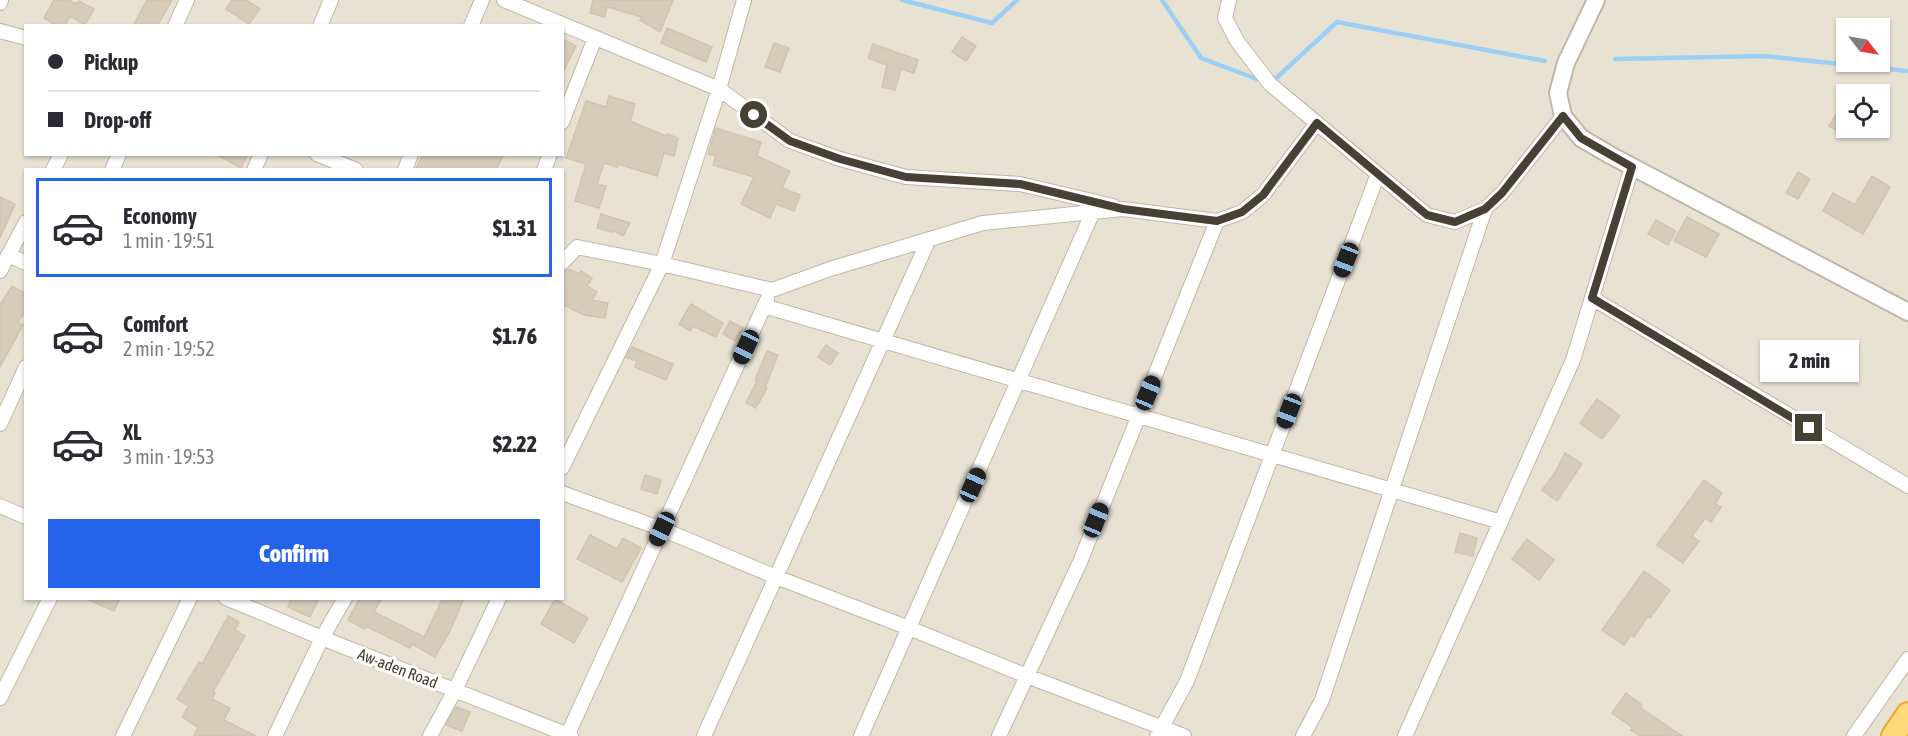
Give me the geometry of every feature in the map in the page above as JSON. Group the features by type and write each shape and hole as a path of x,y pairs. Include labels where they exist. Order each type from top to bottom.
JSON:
{"highway":[{"path":"1893,736 1908,714"}],"street":[{"path":"177,24 187,0"},
{"path":"321,24 331,0"},
{"path":"472,24 482,0"},
{"path":"504,0 561,24"},
{"path":"564,464 662,264 719,89 744,0"},
{"path":"1228,0 1226,18 1237,41 1270,84 1427,215 1455,222 1485,209 1502,193 1563,116"},
{"path":"1596,0 1566,63 1558,93 1563,116 1581,138 1908,312"},
{"path":"564,25 719,89 790,141 840,159 906,177 1020,184 1095,207"},
{"path":"0,31 24,37"},
{"path":"564,117 595,38"},
{"path":"564,245 662,264 772,290 830,269 983,223 1095,207 1217,221 1242,212 1263,195 1317,123"},
{"path":"322,156 351,168"},
{"path":"1406,736 1573,360 1632,167"},
{"path":"1159,732 1186,681 1378,174"},
{"path":"861,736 1095,207"},
{"path":"1303,736 1322,700 1485,209"},
{"path":"999,736 1080,562 1217,221"},
{"path":"0,271 24,226"},
{"path":"704,736 929,239"},
{"path":"564,261 577,248"},
{"path":"8,255 24,262"},
{"path":"569,736 772,290"},
{"path":"1592,298 1908,486"},
{"path":"764,306 1501,522"},
{"path":"0,424 24,371"},
{"path":"564,494 662,529 776,578 909,628 1159,732 1184,736"},
{"path":"0,506 24,516"},
{"path":"0,698 49,600"},
{"path":"123,736 189,600"},
{"name":"Aw-aden Road","path":"231,600 569,736"},
{"path":"275,736 322,638 344,600"},
{"path":"430,736 499,600"},
{"path":"1854,736 1908,659"}],"shaded area":[{"path":"0,0 1908,0 1908,736 0,736"}],"building":[{"path":"54,0 69,0 77,4 79,1 94,9 86,24 70,16 66,24 54,24 44,18"},
{"path":"147,0 172,0 158,24 134,24"},
{"path":"232,0 246,0 260,9 249,24 226,9"},
{"path":"593,0 673,0 660,32 640,20 642,17 607,7 605,17 590,13"},
{"path":"667,28 712,47 706,62 661,43"},
{"path":"962,37 976,46 966,61 952,52"},
{"path":"564,40 576,46 564,70"},
{"path":"774,43 789,48 780,72 765,67"},
{"path":"873,44 918,60 914,73 901,69 895,90 882,87 887,65 868,58"},
{"path":"609,96 635,104 630,121 666,136 667,134 678,138 674,156 664,153 657,176 618,164 617,167 604,163 597,184 606,186 599,208 575,201 586,164 566,158 586,101 606,107"},
{"path":"1836,114 1836,130 1829,126"},
{"path":"716,128 761,142 757,156 790,171 782,188 800,195 794,211 776,204 770,218 741,204 754,177 713,165 716,156 708,154"},
{"path":"220,156 247,156 241,168"},
{"path":"422,156 503,156 497,168 416,168"},
{"path":"1798,172 1810,179 1798,199 1786,193"},
{"path":"1872,176 1890,187 1863,234 1823,211 1833,193 1855,205"},
{"path":"0,197 15,204 0,238"},
{"path":"601,214 630,223 623,236 613,230 612,232 597,228"},
{"path":"1687,217 1719,234 1706,257 1674,241"},
{"path":"1656,220 1676,231 1668,245 1648,234"},
{"path":"569,269 579,274 581,271 592,278 587,286 597,292 592,300 608,303 605,318 584,315 564,305 564,271"},
{"path":"12,286 24,293 24,313 18,322 23,325 0,367 0,305"},
{"path":"691,304 723,323 716,337 693,326 690,331 679,324"},
{"path":"730,321 743,328 735,341 723,334"},
{"path":"826,345 838,353 830,365 818,357"},
{"path":"632,347 673,364 666,380 635,367 637,361 626,357"},
{"path":"767,351 778,355 765,388 767,388 756,408 746,403 757,381 755,380"},
{"path":"1597,399 1620,416 1602,439 1580,423"},
{"path":"1565,453 1582,464 1557,501 1542,490 1556,471"},
{"path":"645,475 661,480 657,494 641,489"},
{"path":"1704,480 1722,493 1715,504 1721,507 1711,522 1705,518 1692,536 1699,541 1683,563 1657,545"},
{"path":"1460,533 1477,538 1473,556 1455,552"},
{"path":"590,535 617,549 623,538 641,548 622,582 577,559"},
{"path":"1527,539 1554,560 1539,580 1512,559"},
{"path":"1644,571 1670,590 1650,618 1648,616 1634,637 1631,635 1624,645 1602,630"},
{"path":"89,600 119,600 114,611"},
{"path":"290,600 318,600 310,617 288,607"},
{"path":"359,600 381,600 374,612 424,637 442,600 463,600 451,629 435,657 412,644 410,648 366,626 364,629 348,620"},
{"path":"554,600 588,618 574,643 541,624"},
{"path":"228,616 239,622 235,630 245,636 213,692 215,693 212,699 230,708 224,720 256,736 194,736 198,727 182,717 189,706 177,699 199,662 202,664"},
{"path":"1626,693 1642,705 1641,708 1682,736 1640,736 1631,730 1633,728 1612,713"},
{"path":"456,707 470,712 462,731 446,725"}],"waterway":[{"path":"902,0 992,23 1017,0"},
{"path":"1162,0 1201,58 1262,81"},
{"path":"1272,82 1337,22 1545,61"},
{"path":"1615,59 1764,56 1908,71"}],"route":[{"path":"754,115 790,141 840,159 906,177 1020,184 1123,209 1217,221 1242,212 1263,195 1317,123 1427,215 1455,222 1485,209 1502,193 1563,116 1581,138 1632,167 1592,298 1809,428"}]}
